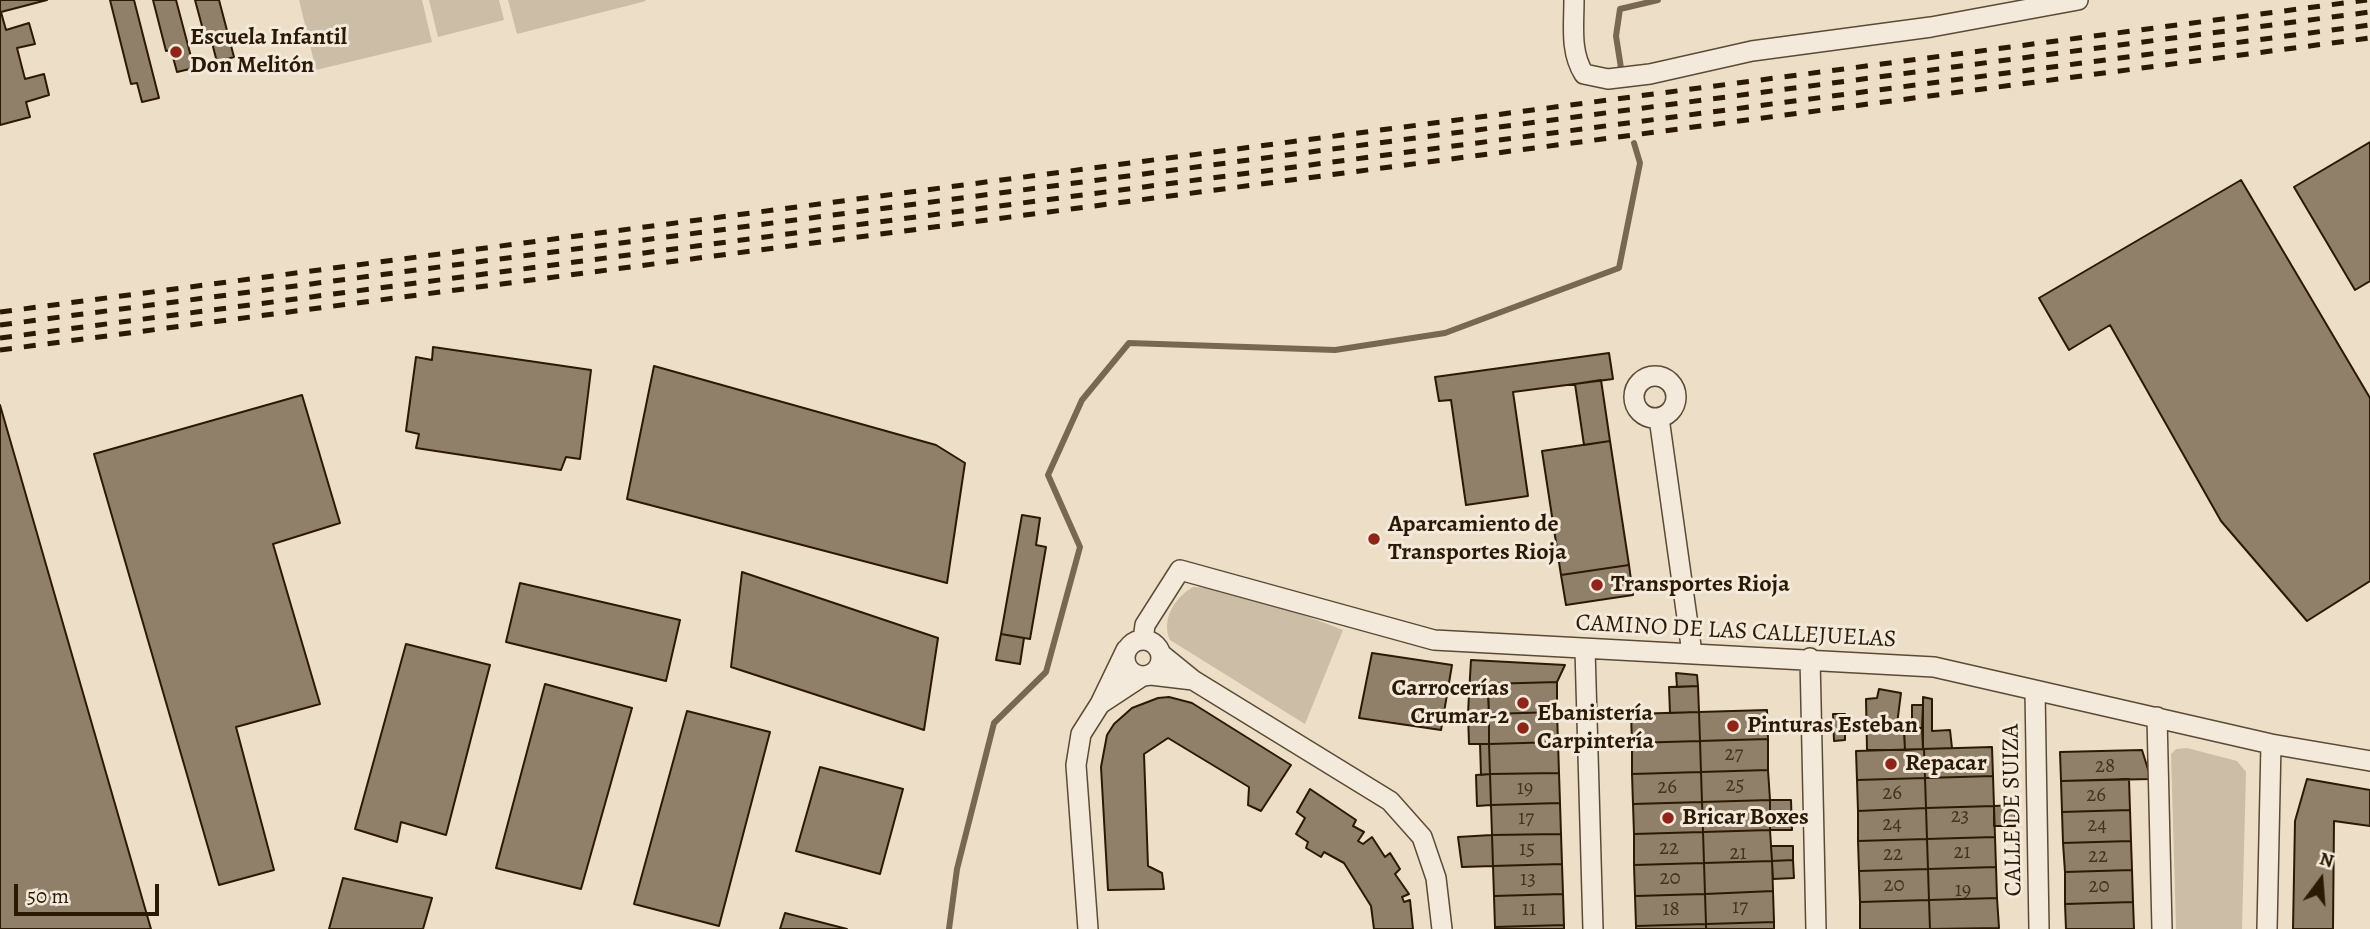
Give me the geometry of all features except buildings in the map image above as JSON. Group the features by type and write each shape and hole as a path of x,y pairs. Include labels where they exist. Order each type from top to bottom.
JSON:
{"street":[{"path":"1574,0 1573,38 1577,63 1584,74 1608,79 1650,74 1752,51 1931,27 2078,0"},
{"path":"1659,418 1692,653"},
{"name":"CAMINO DE LAS CALLEJUELAS","path":"1135,645 1180,570 1434,640 1810,658 1934,667 2271,744 2370,761"},
{"path":"1088,929 1076,765 1081,734 1135,645 1152,642 1161,654 1193,680 1390,801 1422,837 1436,878 1443,929"},
{"path":"1135,645 1126,667 1146,676 1193,680"},
{"path":"1585,649 1593,929"},
{"path":"1100,704 1160,666 1161,654"},
{"path":"1810,658 1816,929"},
{"name":"CALLE DE SUIZA","path":"2035,691 2039,929"},
{"path":"2157,717 2162,929"},
{"path":"2267,929 2271,744"}],"shaded area":[{"path":"299,0 422,0 432,42 316,70"},
{"path":"429,0 499,0 504,20 438,37"},
{"path":"508,0 645,0 646,1 517,34"},
{"path":"1193,587 1248,597 1343,630 1305,724 1170,640 1167,625 1171,610 1180,597"},
{"path":"2187,748 2237,761 2246,772 2242,929 2176,929 2171,754 2176,749"}],"waterway":[{"path":"1621,68 1616,36 1620,9 1658,0"},
{"path":"949,929 957,869 994,723 1046,672 1080,547 1048,475 1082,400 1129,343 1335,350 1445,333 1619,268 1640,163 1634,143"}],"railway":[{"path":"0,312 2367,0"},
{"path":"0,325 2370,12"},
{"path":"0,338 2370,25"},
{"path":"0,350 2370,38"}],"place":[{"name":"Escuela Infantil Don Melitón","path":"176,52"},
{"name":"Aparcamiento de Transportes Rioja","path":"1374,539"},
{"name":"Transportes Rioja","path":"1597,585"},
{"name":"Carrocerías Crumar-2","path":"1523,703"},
{"name":"Pinturas Esteban","path":"1733,726"},
{"name":"Ebanistería Carpintería","path":"1523,728"},
{"name":"Repacar","path":"1891,764"},
{"name":"Bricar Boxes","path":"1668,818"}]}
